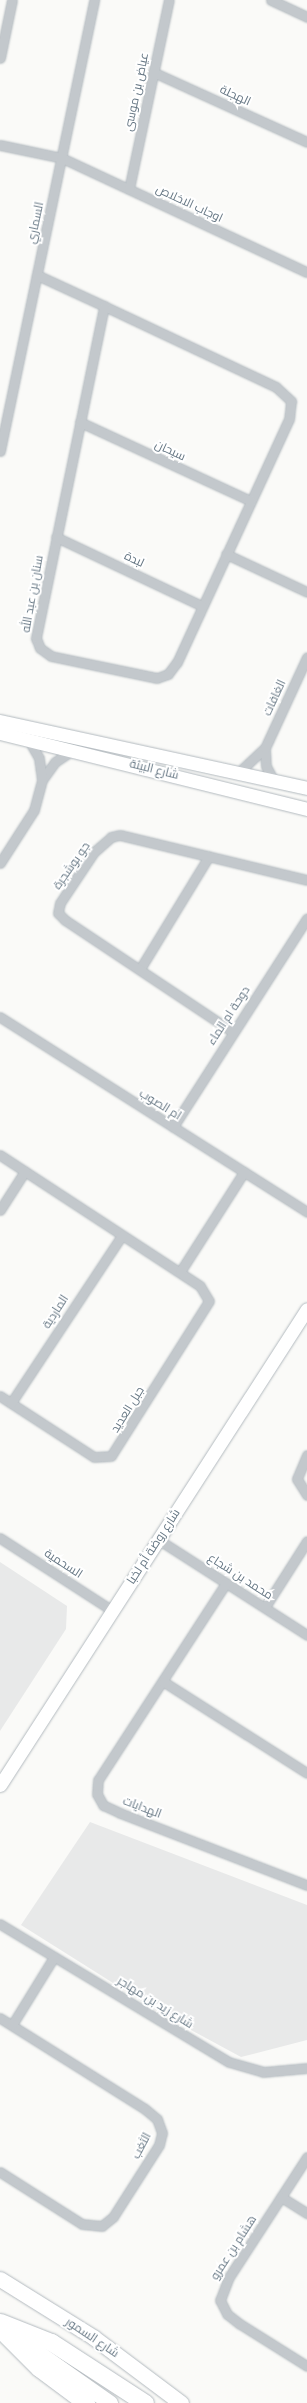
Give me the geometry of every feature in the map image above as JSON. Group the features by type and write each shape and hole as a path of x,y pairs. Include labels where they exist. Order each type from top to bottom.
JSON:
{"highway":[{"path":"0,2322 51,2342 145,2403"},
{"path":"0,2329 39,2368 86,2403"}],"main road":[{"name":"شارع السمور","path":"0,2279 93,2337 181,2403"},
{"path":"0,2326 110,2403"}],"street":[{"path":"0,58 12,0"},
{"name":"السماري","path":"0,451 94,0"},
{"name":"عياض بن موسى","path":"129,189 169,0"},
{"path":"271,0 307,17"},
{"name":"الهجلة","path":"153,72 307,142"},
{"name":"اوجاب الاخلاص","path":"0,145 62,158 307,272"},
{"name":"سنان بن عبد الله","path":"37,275 104,306 285,393 290,401 289,419 177,662 163,676 150,678 51,656 40,648 36,638 104,306"},
{"name":"سيحان","path":"80,422 251,502"},
{"name":"لبدة","path":"56,537 202,606"},
{"path":"226,554 307,592"},
{"name":"الغافات","path":"239,772 265,748 307,657"},
{"name":"شارع البيئة","path":"0,721 307,788"},
{"name":"شارع البيئة","path":"0,733 27,738 307,809"},
{"path":"27,738 39,758 42,780"},
{"path":"265,748 266,766 274,781"},
{"path":"0,864 34,810 42,780 55,762 73,750"},
{"name":"جو بوشجرة","path":"233,1032 61,918 60,903 94,852 111,837 130,836 307,880"},
{"path":"140,969 209,856"},
{"name":"دوحة ام الماء","path":"172,1127 307,918"},
{"name":"ام الصوب","path":"0,1017 307,1212"},
{"name":"جبل العديد","path":"0,1155 206,1290 209,1301 111,1456 94,1457 0,1396"},
{"path":"0,1210 25,1171"},
{"path":"180,1272 244,1172"},
{"name":"الماردية","path":"11,1403 122,1235"},
{"name":"شارع روضة أم لخبا","path":"0,1785 307,1309"},
{"path":"307,1455 297,1479 307,1495"},
{"name":"السحمية","path":"0,1538 113,1611"},
{"name":"محمد بن شجاع","path":"159,1540 307,1635"},
{"path":"265,1608 307,1541"},
{"name":"الهدايات","path":"226,1583 164,1682 98,1780 99,1800 120,1813 307,1885"},
{"path":"164,1682 307,1773"},
{"name":"شارع زيد بن مهاجر","path":"0,1924 229,2062 263,2072 307,2068"},
{"path":"12,2025 54,1957"},
{"name":"الثغب","path":"0,2018 145,2109 157,2119 162,2133 159,2145 113,2217 102,2226 82,2224 0,2172"},
{"name":"هشام بن عمرو","path":"307,2157 229,2277 220,2300 227,2314 240,2324 307,2366"},
{"path":"282,2197 307,2213"}],"shaded area":[{"path":"0,1562 67,1606 66,1629 0,1731"},
{"path":"90,1822 307,1905 307,2040 241,2057 167,2017 21,1925"}]}
